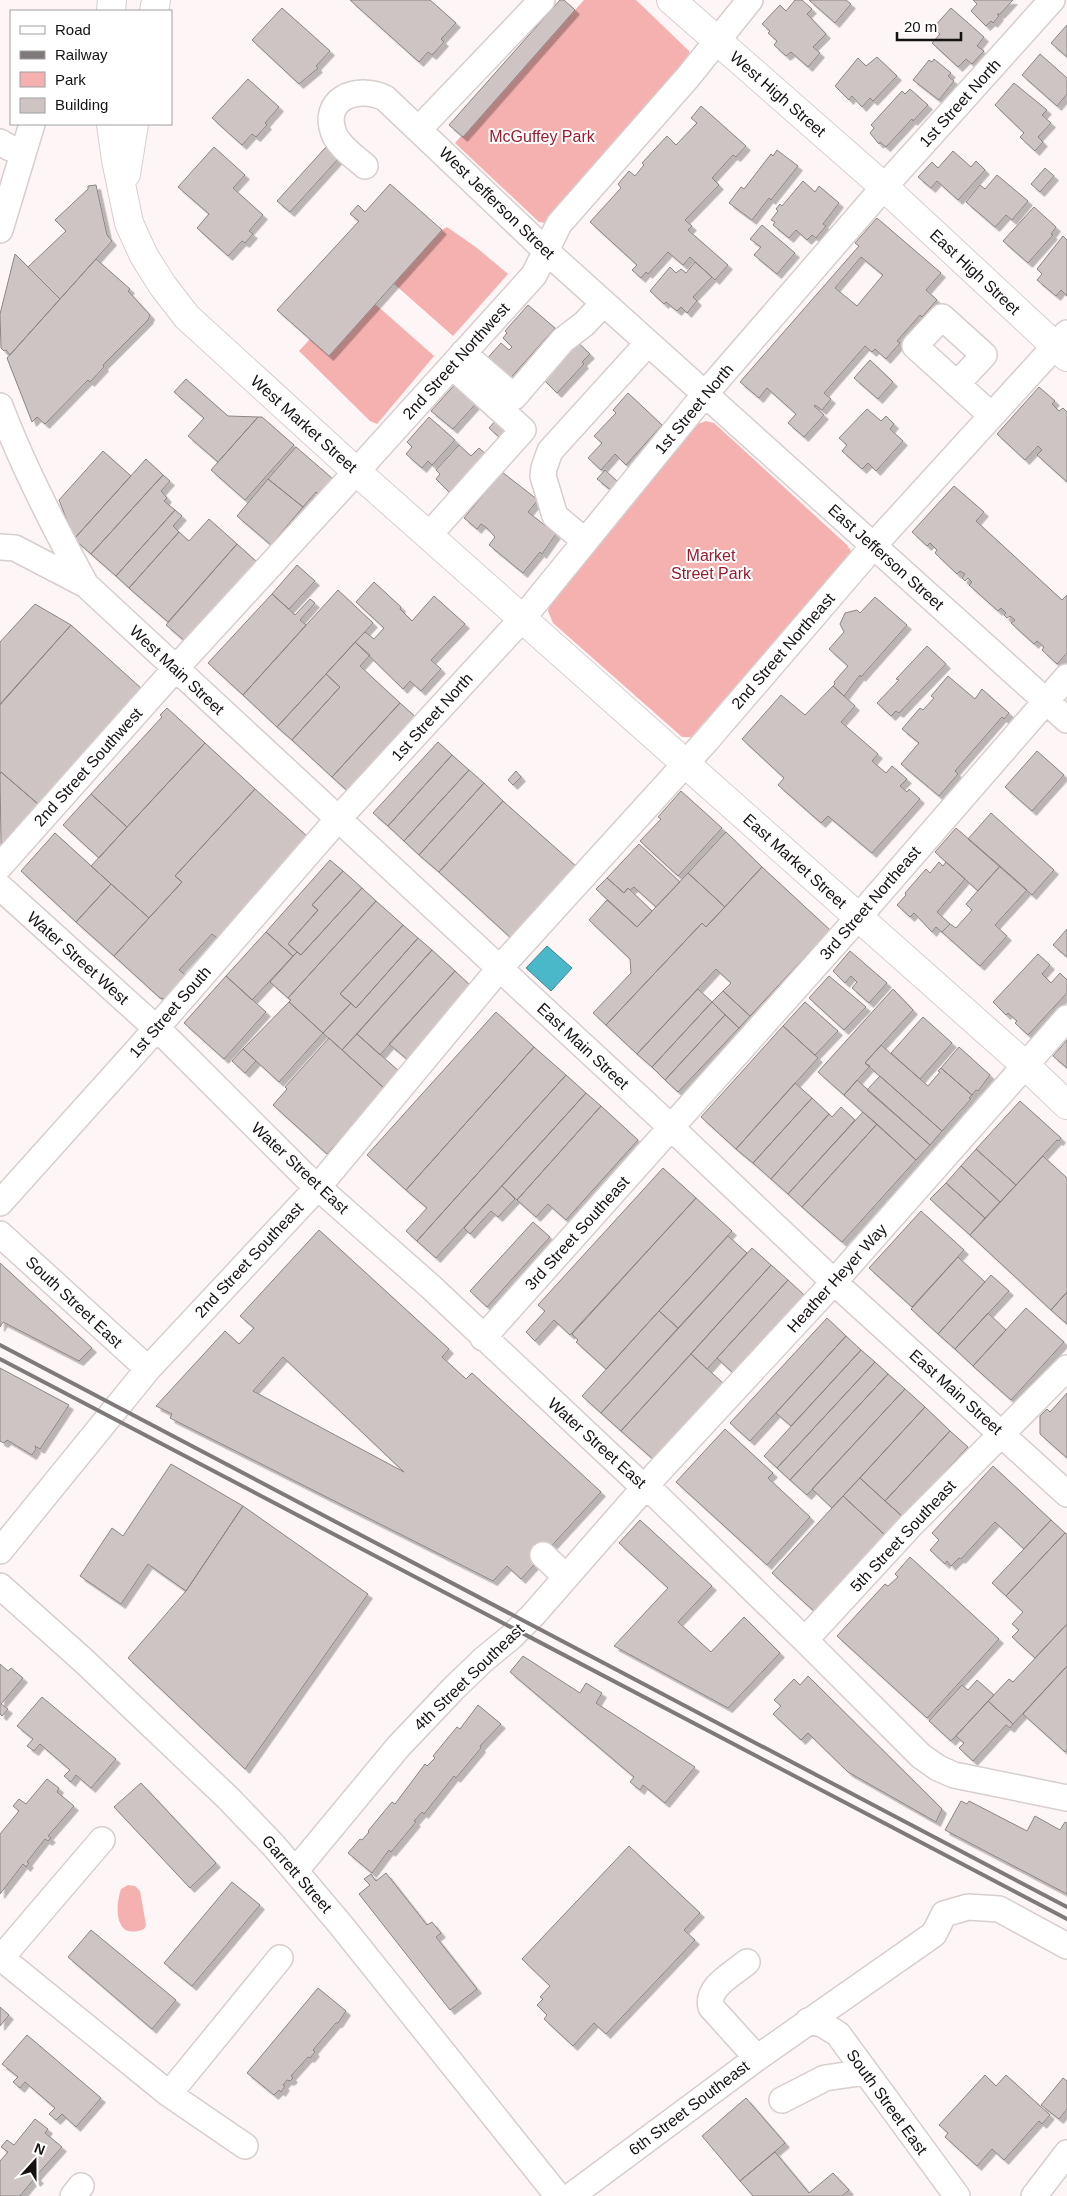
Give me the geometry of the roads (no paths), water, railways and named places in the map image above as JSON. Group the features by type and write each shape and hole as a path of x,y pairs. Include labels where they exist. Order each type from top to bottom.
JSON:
{"main road":[{"name":"West High Street","path":"671,0 884,188"},
{"name":"West Market Street","path":"111,125 129,223 144,256 163,286 187,317 356,472 522,619"},
{"name":"West Market Street","path":"124,200 134,125"},
{"name":"East High Street","path":"884,188 1063,345"},
{"name":"East Market Street","path":"522,619 1025,1065 1067,1105"}],"street":[{"path":"419,129 542,0"},
{"name":"2nd Street Northwest","path":"176,668 534,275 559,224 693,71 750,0"},
{"name":"1st Street North","path":"338,819 522,619 705,394 884,188 1052,0"},
{"name":"West Jefferson Street","path":"365,166 342,146 336,137 332,124 332,114 345,97 353,93 374,93 385,98 545,250 705,394"},
{"path":"0,230 32,125"},
{"path":"457,360 514,398 563,340 584,324 604,303"},
{"path":"586,541 555,516 544,476 546,459 550,450 648,343"},
{"name":"2nd Street Northeast","path":"499,969 685,762 991,415 1063,345"},
{"path":"428,536 523,430 457,360"},
{"path":"957,384 991,415"},
{"name":"East Jefferson Street","path":"705,394 1067,720"},
{"path":"0,406 19,455 47,514 86,586"},
{"name":"West Main Street","path":"0,547 15,548 86,586 338,819"},
{"name":"2nd Street Southwest","path":"0,866 176,668"},
{"name":"3rd Street Northeast","path":"670,1127 858,918 1067,677"},
{"name":"1st Street South","path":"0,1204 156,1029 338,819"},
{"name":"East Main Street","path":"338,819 835,1283 1067,1494"},
{"name":"Water Street West","path":"0,887 156,1029"},
{"name":"2nd Street Southeast","path":"0,1551 148,1369 318,1187 499,969"},
{"name":"Heather Heyer Way","path":"646,1488 835,1283 1067,1018"},
{"name":"Water Street East","path":"156,1029 318,1187 431,1287 483,1338 658,1497 921,1756 938,1768 954,1775 1067,1798"},
{"name":"3rd Street Southeast","path":"483,1338 670,1127"},
{"name":"South Street East","path":"0,1234 148,1369"},
{"path":"824,1315 835,1283 858,1257"},
{"path":"806,1297 835,1283"},
{"name":"5th Street Southeast","path":"805,1640 1001,1432 1063,1373"},
{"name":"4th Street Southeast","path":"296,1870 398,1747 482,1660 512,1637 646,1488"},
{"path":"543,1555 566,1576"},
{"name":"Garrett Street","path":"0,1586 84,1661 229,1799 296,1870 558,2196"},
{"path":"102,1840 0,1957 169,2094 245,2146"},
{"name":"6th Street Southeast","path":"571,2196 808,2021 934,1934 944,1914 968,1908 999,1909 1067,1946"},
{"path":"169,2094 280,1958"},
{"path":"747,1962 713,1990 709,1999 711,2007 757,2058"},
{"name":"South Street East","path":"808,2021 833,2029 957,2196"},
{"path":"782,2100 826,2078 866,2072"},
{"path":"1034,2196 1067,2153"}],"water":[{"path":"547,946 572,968 551,991 526,968"}],"railway":[{"path":"0,1345 1067,1907"},
{"path":"0,1359 1067,1919"}],"park label":[{"name":"McGuffey Park","path":"542,136"},
{"name":"Market Street Park","path":"711,564"}]}
